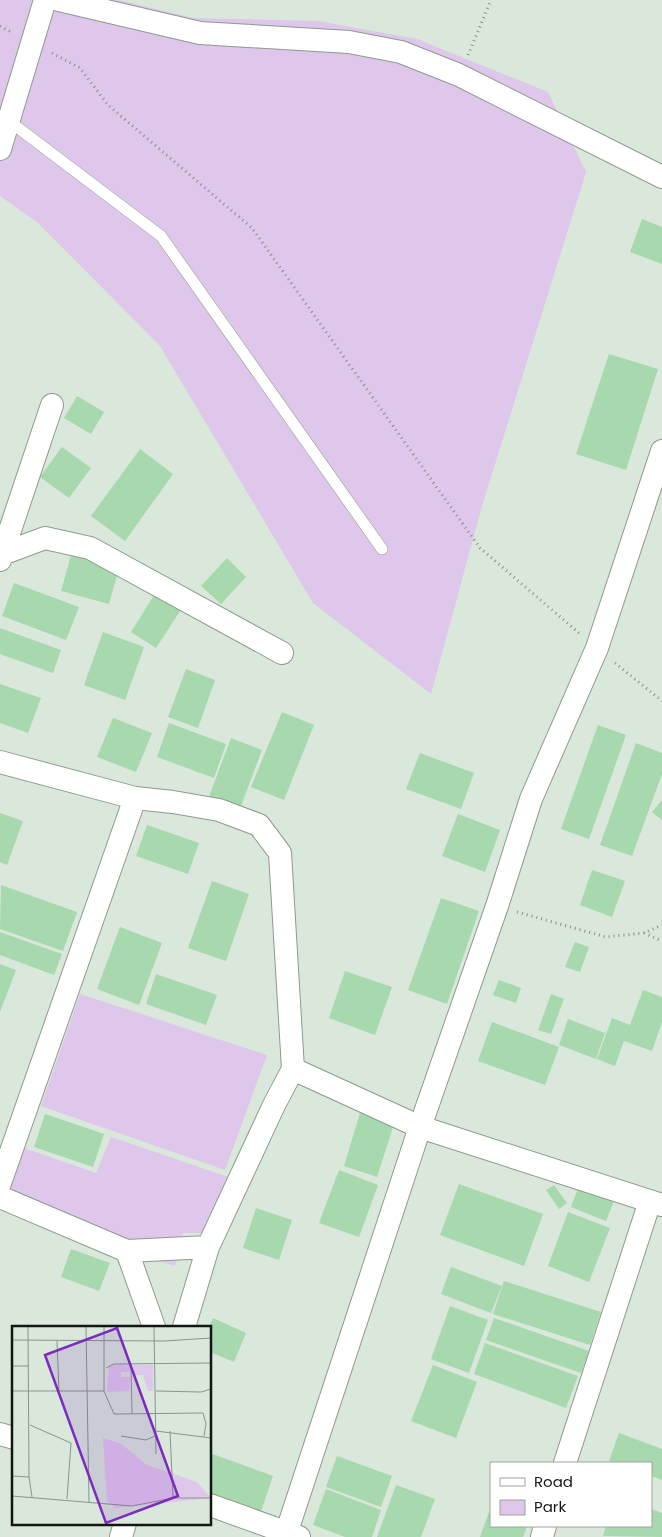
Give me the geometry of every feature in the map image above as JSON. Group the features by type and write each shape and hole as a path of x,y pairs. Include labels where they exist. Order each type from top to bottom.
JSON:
{"street":[{"path":"0,149 45,0"},
{"path":"59,0 200,33 349,42 401,52 460,75 662,177"},
{"path":"1,557 52,405"},
{"path":"211,1505 290,1536 420,1127 497,906 531,799 597,648 662,451"},
{"path":"1,557 45,538 90,548 282,653"},
{"path":"0,762 135,798 219,810 259,825 280,853 293,1069 274,1105 208,1247 184,1326"},
{"path":"0,1183 135,798"},
{"path":"293,1069 420,1127 656,1203 565,1462"},
{"path":"0,1197 127,1251 208,1247"},
{"path":"127,1251 154,1326"},
{"path":"121,1537 125,1524"}],"lane":[{"path":"9,120 161,236 382,549"}],"path":[{"path":"460,75 491,0"},
{"path":"0,26 80,68 108,105 252,228 480,548 662,701"},
{"path":"497,906 606,937 644,933 662,926"},
{"path":"644,933 662,940"}],"green space":[{"path":"0,0 119,0 193,18 318,21 417,39 548,92 586,172 482,506 431,694 313,603 160,346 37,222 0,196"},
{"path":"80,994 267,1055 225,1170 41,1106"},
{"path":"111,1137 228,1177 208,1233 183,1233 175,1266 0,1207 21,1147 96,1173"}],"building":[{"path":"642,219 662,227 662,264 630,252"},
{"path":"609,354 658,369 626,470 576,454"},
{"path":"77,396 104,412 91,434 64,418"},
{"path":"62,447 91,468 69,498 40,477"},
{"path":"140,449 173,474 125,541 91,516"},
{"path":"72,552 120,565 109,604 61,591"},
{"path":"227,558 246,577 221,604 201,586"},
{"path":"14,583 79,607 66,640 2,616"},
{"path":"156,592 182,608 156,648 131,632"},
{"path":"0,628 61,650 53,673 0,654"},
{"path":"103,632 144,647 125,700 84,685"},
{"path":"186,669 215,680 198,728 168,717"},
{"path":"0,684 41,698 28,733 0,723"},
{"path":"282,712 314,725 284,800 251,787"},
{"path":"113,718 152,733 136,772 97,757"},
{"path":"169,723 226,744 214,778 157,757"},
{"path":"598,725 626,735 589,839 561,829"},
{"path":"231,738 262,750 238,814 207,802"},
{"path":"636,743 662,753 662,774 632,856 600,845"},
{"path":"420,753 474,773 461,809 406,789"},
{"path":"662,800 662,820 652,812"},
{"path":"0,813 23,821 7,865 0,862"},
{"path":"458,814 500,830 485,872 442,856"},
{"path":"147,825 199,843 188,874 136,856"},
{"path":"592,870 625,881 612,917 580,905"},
{"path":"212,881 249,894 226,961 188,948"},
{"path":"1,885 77,912 63,951 0,929"},
{"path":"441,898 479,911 447,1004 408,990"},
{"path":"120,927 162,943 139,1005 97,989"},
{"path":"0,932 62,954 54,975 0,955"},
{"path":"575,942 589,947 580,972 565,967"},
{"path":"0,964 16,970 0,1012"},
{"path":"345,971 392,987 375,1035 329,1018"},
{"path":"156,974 217,995 206,1025 146,1004"},
{"path":"499,980 521,988 516,1003 493,995"},
{"path":"643,990 662,997 662,1022 652,1051 624,1041 615,1066 597,1059 612,1018 630,1025"},
{"path":"551,994 564,999 551,1034 538,1030"},
{"path":"568,1019 605,1033 596,1059 559,1045"},
{"path":"492,1022 559,1047 545,1085 478,1061"},
{"path":"360,1113 394,1124 377,1177 344,1166"},
{"path":"45,1114 104,1134 93,1167 34,1147"},
{"path":"339,1170 378,1185 359,1237 319,1223"},
{"path":"459,1184 543,1214 524,1266 440,1235"},
{"path":"554,1185 567,1203 559,1209 546,1190"},
{"path":"578,1188 614,1201 606,1221 571,1207"},
{"path":"256,1208 292,1220 279,1260 243,1248"},
{"path":"568,1212 610,1228 589,1282 548,1266"},
{"path":"71,1249 110,1263 99,1291 61,1277"},
{"path":"451,1267 502,1286 491,1313 441,1294"},
{"path":"504,1281 601,1312 590,1345 493,1314"},
{"path":"450,1306 488,1320 469,1373 431,1359"},
{"path":"213,1318 246,1333 234,1362 211,1352 211,1326 209,1326"},
{"path":"494,1318 589,1351 581,1373 486,1340"},
{"path":"485,1343 578,1376 566,1408 474,1374"},
{"path":"433,1365 477,1382 456,1438 411,1421"},
{"path":"619,1433 662,1449 662,1480 652,1476 652,1462 609,1461"},
{"path":"211,1453 273,1476 260,1514 211,1496"},
{"path":"337,1456 392,1476 381,1507 326,1487"},
{"path":"396,1485 435,1499 421,1537 377,1537"},
{"path":"326,1489 381,1510 372,1537 345,1537 313,1525"},
{"path":"652,1509 662,1513 662,1537 603,1536 606,1527 652,1527"},
{"path":"489,1512 490,1527 527,1527 523,1537 480,1537"}]}
